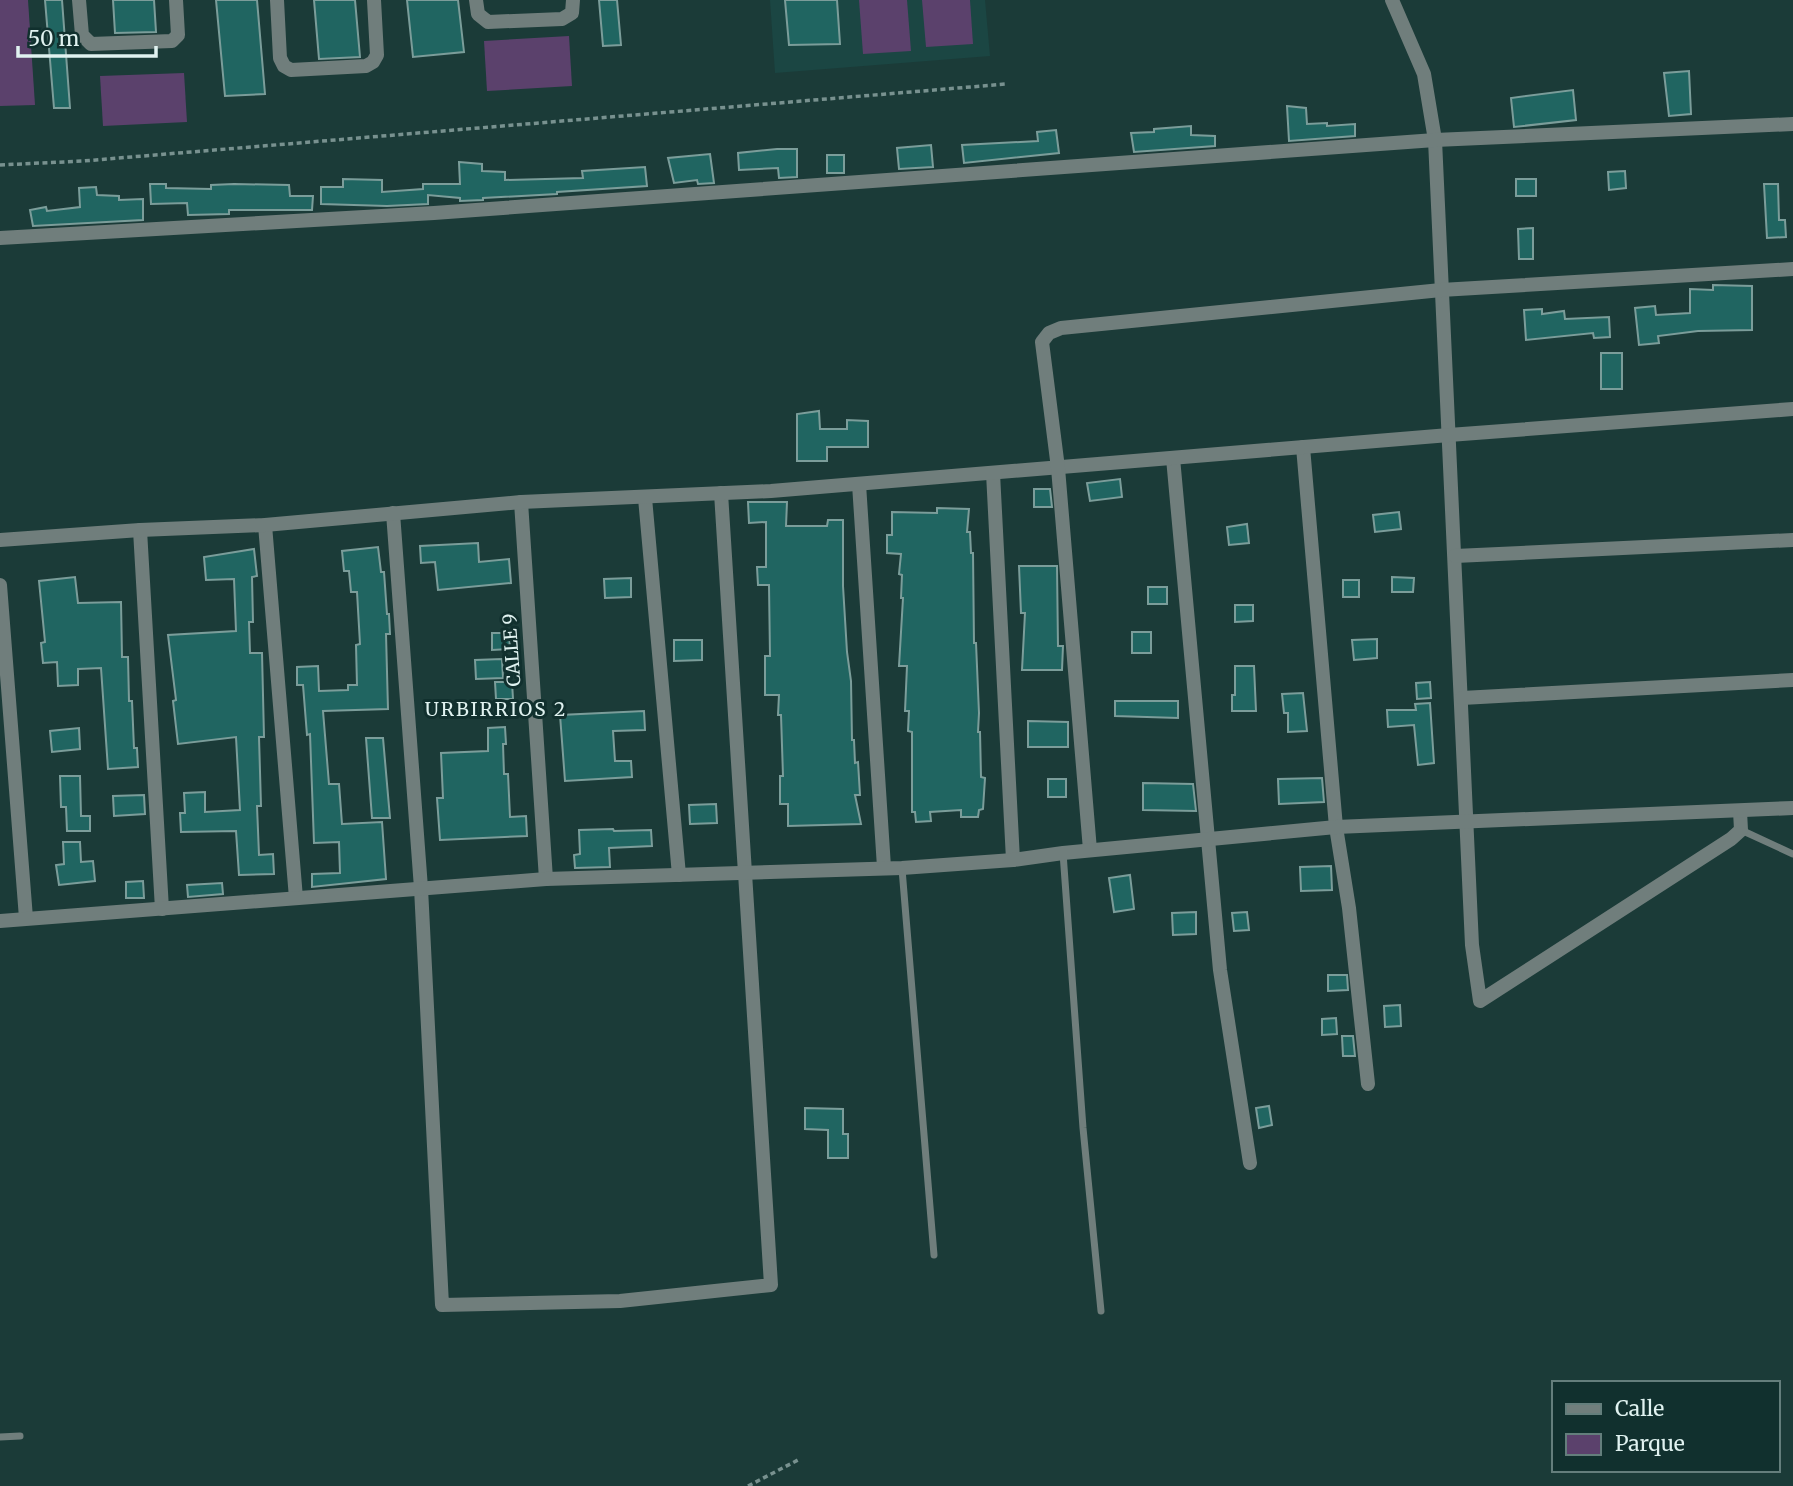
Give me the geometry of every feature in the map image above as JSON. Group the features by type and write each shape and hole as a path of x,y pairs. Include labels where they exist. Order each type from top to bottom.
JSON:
{"street":[{"path":"79,0 82,35 91,44 173,41 178,31 176,0"},
{"path":"277,0 280,58 284,66 291,70 366,66 373,62 377,55 374,0"},
{"path":"476,0 478,14 488,22 562,19 572,13 573,0"},
{"path":"1392,0 1424,74 1435,140 1472,945 1480,1001 1731,839 1741,830 1740,811"},
{"path":"0,238 434,213 1435,140 1793,124"},
{"path":"1090,850 1058,468 1042,342 1054,330 1441,290 1793,269"},
{"path":"0,540 265,525 521,502 645,498 859,484 1793,409"},
{"path":"1303,447 1336,827 1355,955 1368,1084"},
{"path":"1173,458 1220,970 1250,1163"},
{"path":"993,473 1013,860"},
{"path":"859,484 884,867"},
{"path":"393,513 421,888 442,1305 620,1301 771,1285 721,493"},
{"path":"645,498 679,875"},
{"name":"CALLE 9","path":"521,502 546,879"},
{"path":"265,525 296,898"},
{"path":"140,530 162,909"},
{"path":"1455,556 1793,540"},
{"path":"0,585 26,918"},
{"path":"1462,698 1793,680"},
{"path":"0,921 546,879 902,868 1013,860 1090,850 1336,827 1793,808"}],"lane":[{"path":"1741,830 1793,854"},
{"path":"1063,853 1083,1128 1101,1311"},
{"path":"902,868 934,1255"},
{"path":"0,1437 20,1436"}],"path":[{"path":"0,165 96,160 1006,84"},
{"path":"748,1486 798,1461"}],"shaded area":[{"path":"770,0 985,0 990,56 775,73"}],"green space":[{"path":"0,0 28,0 35,105 0,106"},
{"path":"859,0 907,0 911,51 863,54"},
{"path":"922,0 970,0 973,44 926,47"},
{"path":"569,36 572,86 487,91 484,41"},
{"path":"184,73 187,122 103,126 100,76"}],"building":[{"path":"45,0 62,0 70,108 54,108"},
{"path":"113,0 154,0 156,32 115,33"},
{"path":"216,0 257,0 265,94 225,96"},
{"path":"314,0 355,0 360,57 319,59"},
{"path":"407,0 458,0 464,52 413,57"},
{"path":"599,0 617,0 621,45 603,46"},
{"path":"785,0 837,0 840,44 789,45"},
{"path":"1689,71 1691,114 1669,116 1664,73"},
{"path":"1573,90 1576,120 1514,127 1511,98"},
{"path":"1287,106 1306,108 1307,124 1355,124 1355,136 1289,141"},
{"path":"1191,126 1191,135 1215,136 1215,146 1134,152 1131,133"},
{"path":"1056,130 1059,153 964,163 962,145 1038,141 1037,132"},
{"path":"931,145 933,167 899,169 897,148"},
{"path":"797,149 797,177 779,178 778,168 739,170 738,153"},
{"path":"710,154 714,183 698,184 697,180 674,183 668,158"},
{"path":"827,155 844,155 844,173 827,173"},
{"path":"459,162 482,164 482,171 505,172 505,180 583,178 582,171 645,167 647,186 460,201 460,198 428,195 428,204 321,204 321,187 343,187 343,179 382,180 382,192 423,189 423,184 460,184"},
{"path":"1625,171 1626,188 1609,190 1608,172"},
{"path":"1516,179 1536,179 1536,196 1516,196"},
{"path":"150,184 166,184 166,188 211,189 211,185 289,185 290,196 313,196 312,210 229,210 229,214 188,215 187,203 151,204"},
{"path":"1764,184 1778,184 1779,220 1785,220 1786,237 1767,238"},
{"path":"96,187 97,195 119,196 119,200 143,199 143,220 33,226 30,210 80,207 79,188"},
{"path":"1533,228 1533,259 1519,259 1518,229"},
{"path":"1713,285 1752,286 1752,330 1698,331 1658,336 1659,343 1639,345 1635,308 1655,306 1656,315 1690,313 1690,289 1713,290"},
{"path":"1542,309 1542,314 1564,311 1565,319 1609,317 1610,337 1594,338 1593,333 1526,340 1524,310"},
{"path":"1601,353 1622,353 1622,389 1601,389"},
{"path":"819,411 820,429 847,429 847,420 868,421 868,447 827,447 827,461 797,461 797,414"},
{"path":"1120,479 1122,497 1090,501 1087,483"},
{"path":"1034,489 1050,489 1052,507 1034,507"},
{"path":"748,502 787,502 786,526 827,526 828,520 843,520 843,586 851,681 852,740 855,763 858,762 860,795 855,795 861,824 788,826 788,804 780,804 780,776 783,776 779,695 765,695 765,656 770,656 769,585 758,585 757,567 766,567 766,522 749,523"},
{"path":"937,508 969,509 967,532 970,532 973,553 978,732 981,777 985,778 983,809 979,810 978,817 961,817 961,810 930,812 931,821 916,822 915,812 912,812 912,732 908,731 909,711 905,711 907,666 899,666 903,598 902,575 899,574 901,554 887,553 887,535 892,535 892,512 937,513"},
{"path":"1399,512 1401,529 1375,532 1373,515"},
{"path":"1247,524 1249,543 1229,545 1227,527"},
{"path":"478,543 479,562 509,559 511,583 438,590 435,562 421,563 420,546"},
{"path":"378,547 389,614 390,634 386,634 388,709 323,711 329,784 339,784 342,824 382,822 386,879 312,887 312,874 340,873 339,842 314,843 310,734 307,735 303,685 297,685 297,667 318,666 319,691 348,690 348,685 357,685 356,645 360,644 357,592 351,592 349,571 344,571 342,551"},
{"path":"254,549 257,576 252,577 253,622 249,622 250,653 262,653 264,737 259,737 259,855 273,854 274,874 239,875 236,831 181,832 180,813 185,813 184,793 205,792 205,812 240,810 236,737 178,744 168,635 236,631 234,579 206,580 204,557"},
{"path":"1019,566 1057,566 1058,646 1063,646 1062,670 1022,670 1025,613 1021,613"},
{"path":"75,577 78,603 121,602 122,657 128,657 129,701 132,701 134,748 137,748 138,767 108,769 101,668 78,669 78,685 58,686 57,662 43,663 41,643 45,642 39,581"},
{"path":"1392,577 1414,578 1413,592 1392,592"},
{"path":"631,578 631,597 605,598 604,579"},
{"path":"1343,580 1359,580 1359,597 1343,597"},
{"path":"1148,587 1167,587 1167,604 1148,604"},
{"path":"1235,605 1253,605 1253,621 1235,622"},
{"path":"1132,632 1151,632 1151,653 1132,653"},
{"path":"492,633 509,633 510,649 492,650"},
{"path":"1377,639 1377,658 1354,660 1352,640"},
{"path":"674,640 702,640 702,660 674,661"},
{"path":"502,659 503,678 476,679 475,660"},
{"path":"1235,666 1254,666 1256,711 1232,711"},
{"path":"495,682 512,682 513,699 496,699"},
{"path":"1430,682 1431,698 1417,699 1416,683"},
{"path":"1303,693 1307,731 1288,732 1288,713 1284,713 1282,694"},
{"path":"1115,701 1178,701 1178,718 1115,716"},
{"path":"1430,703 1434,763 1418,765 1414,725 1388,727 1387,710 1416,710 1415,704"},
{"path":"644,711 645,730 613,731 615,761 631,761 632,777 565,781 560,715"},
{"path":"1028,721 1068,722 1068,747 1028,747"},
{"path":"505,727 504,774 508,774 510,817 526,816 527,836 440,840 437,798 443,798 441,753 488,751 488,728"},
{"path":"79,728 80,749 52,752 50,731"},
{"path":"366,738 383,738 390,818 372,818"},
{"path":"60,776 80,776 81,816 90,816 90,831 67,831 66,807 61,807"},
{"path":"1322,778 1324,802 1279,804 1278,779"},
{"path":"1048,779 1066,779 1066,797 1048,797"},
{"path":"1143,783 1193,784 1196,811 1143,810"},
{"path":"144,795 145,814 114,816 113,796"},
{"path":"716,804 717,823 690,824 689,805"},
{"path":"579,830 651,830 652,846 609,848 610,867 575,868 574,855 580,854"},
{"path":"63,842 80,842 81,862 93,861 95,881 59,885 56,865 64,864"},
{"path":"1331,866 1332,890 1301,891 1300,867"},
{"path":"1130,875 1134,909 1114,912 1109,878"},
{"path":"143,881 144,898 126,898 126,882"},
{"path":"222,883 223,894 188,897 187,885"},
{"path":"1196,912 1196,934 1173,935 1172,913"},
{"path":"1247,912 1249,930 1234,931 1232,913"},
{"path":"1328,975 1347,975 1348,990 1328,991"},
{"path":"1400,1005 1401,1026 1385,1027 1384,1006"},
{"path":"1336,1018 1337,1034 1322,1035 1322,1019"},
{"path":"1342,1036 1353,1036 1355,1056 1343,1056"},
{"path":"1269,1106 1272,1125 1259,1128 1256,1108"},
{"path":"805,1108 843,1109 843,1134 848,1134 848,1158 828,1158 828,1130 805,1129"}],"district":[{"name":"URBIRRIOS 2","path":"496,709"}]}
